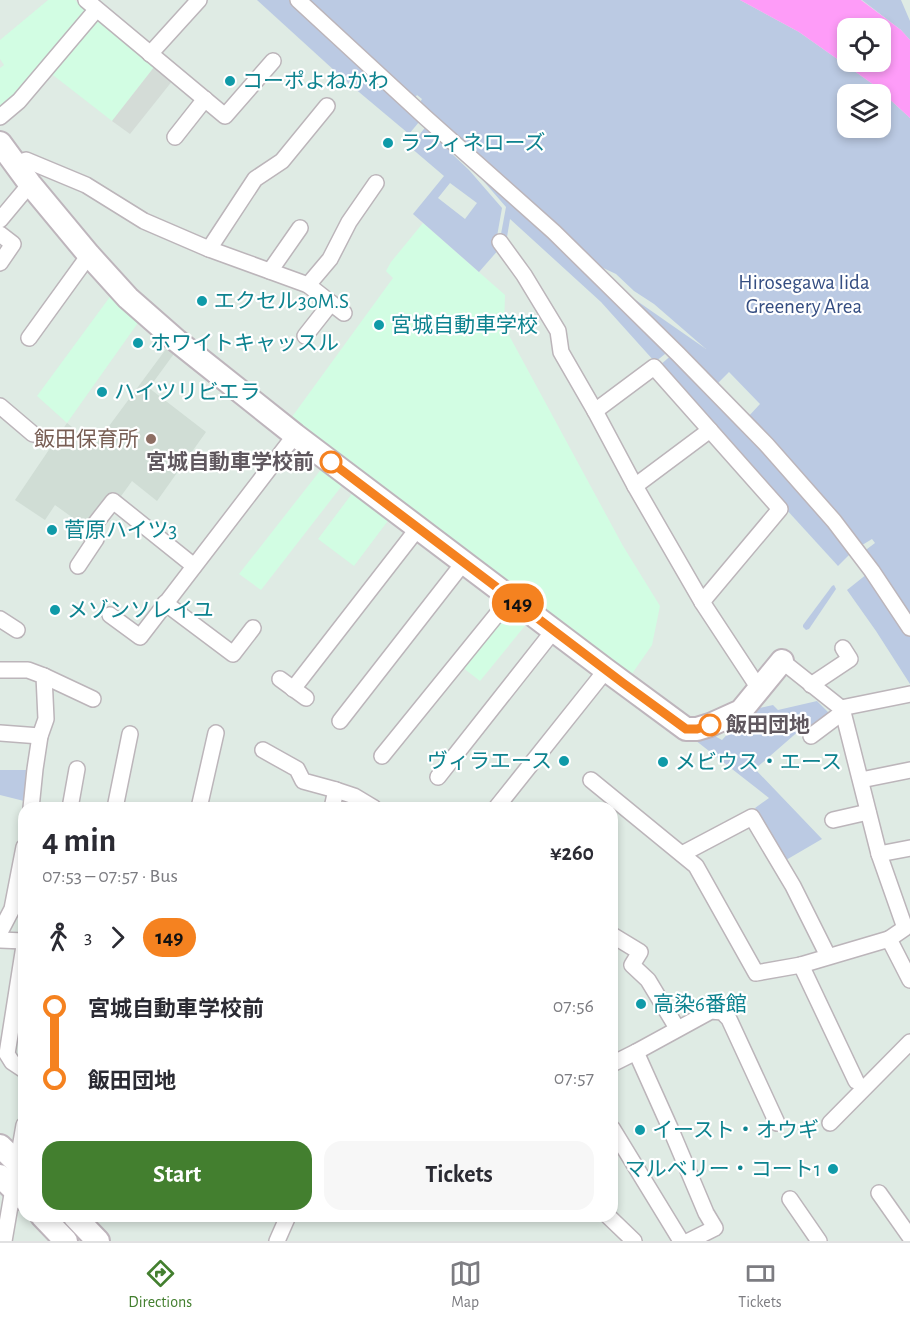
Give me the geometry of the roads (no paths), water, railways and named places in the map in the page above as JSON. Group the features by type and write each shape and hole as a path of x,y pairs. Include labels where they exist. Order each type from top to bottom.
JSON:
{"street":[{"path":"150,54 199,0"},
{"path":"298,0 562,240 678,354 750,428 834,521 872,571 910,628"},
{"path":"0,117 19,101 91,5 225,116 273,61"},
{"path":"175,137 205,99"},
{"path":"209,249 255,179 282,161 327,106"},
{"path":"0,143 30,184 128,298 172,336 295,435 686,729 710,725 741,711 782,661 842,710 879,854 908,928 889,939 801,965 756,973 696,866 591,780"},
{"path":"14,164 26,160 86,185 144,221 209,249 309,285 344,313"},
{"path":"309,285 330,259 349,222 376,183"},
{"path":"0,220 30,184"},
{"path":"270,271 300,228"},
{"path":"0,234 13,244 0,263"},
{"path":"500,242 524,275 558,331 561,352 702,602 760,690"},
{"path":"29,338 90,255"},
{"path":"305,336 331,303"},
{"path":"595,411 654,367 780,509 702,602"},
{"path":"0,405 33,434"},
{"path":"635,486 710,430"},
{"path":"110,615 144,640 165,603 295,435"},
{"path":"78,566 96,539 88,533 113,501 194,566"},
{"path":"293,689 418,528"},
{"path":"340,721 464,562"},
{"path":"382,756 511,597"},
{"path":"165,603 233,654 253,628"},
{"path":"0,619 17,630"},
{"path":"438,777 554,630"},
{"path":"811,685 850,659 843,648"},
{"path":"0,670 28,670 93,699"},
{"path":"501,802 606,670"},
{"path":"32,802 40,736 46,719 44,676"},
{"path":"280,679 306,698"},
{"path":"811,736 842,710 910,694"},
{"path":"0,733 40,736"},
{"path":"201,802 216,733"},
{"path":"116,802 130,734"},
{"path":"263,750 297,769 303,781 354,796 364,802"},
{"path":"71,802 77,769"},
{"path":"861,780 910,770"},
{"path":"333,802 336,790"},
{"path":"833,820 868,812"},
{"path":"682,854 752,817 793,886 828,956"},
{"path":"879,854 910,848"},
{"path":"0,932 12,909 18,878"},
{"path":"618,939 640,952 632,965 648,980 677,1028"},
{"path":"889,939 910,980"},
{"path":"0,940 18,941"},
{"path":"801,965 856,1081"},
{"path":"618,1061 711,1011 722,1012 729,1019 777,1123"},
{"path":"18,1015 7,1054 18,1066"},
{"path":"830,1123 910,1042"},
{"path":"636,1052 706,1213 715,1228 689,1241"},
{"path":"618,1138 681,1241"},
{"path":"0,1146 16,1179 4,1241"},
{"path":"879,1193 910,1237"},
{"path":"790,1199 819,1241"},
{"path":"48,1222 66,1241"},
{"path":"80,1222 98,1241"},
{"path":"277,1241 285,1222"},
{"path":"614,1222 634,1241"}],"place":[{"name":"コーポよねかわ","path":"230,81"},
{"name":"ラフィネローズ","path":"388,143"},
{"name":"エクセル30M.S","path":"202,301"},
{"name":"宮城自動車学校","path":"379,325"},
{"name":"ホワイトキャッスル","path":"138,343"},
{"name":"ハイツリビエラ","path":"102,392"},
{"name":"飯田保育所","path":"151,439"},
{"name":"宮城自動車学校前","path":"331,462"},
{"name":"菅原ハイツ3","path":"52,530"},
{"name":"メゾンソレイユ","path":"55,610"},
{"name":"飯田団地","path":"710,725"},
{"name":"ヴィラエース","path":"564,761"},
{"name":"メビウス・エース","path":"663,762"},
{"name":"高染6番館","path":"641,1004"},
{"name":"イースト・オウギ","path":"640,1130"},
{"name":"マルベリー・コート1","path":"833,1169"}],"park label":[{"name":"Hirosegawa Iida Greenery Area","path":"804,294"}]}
